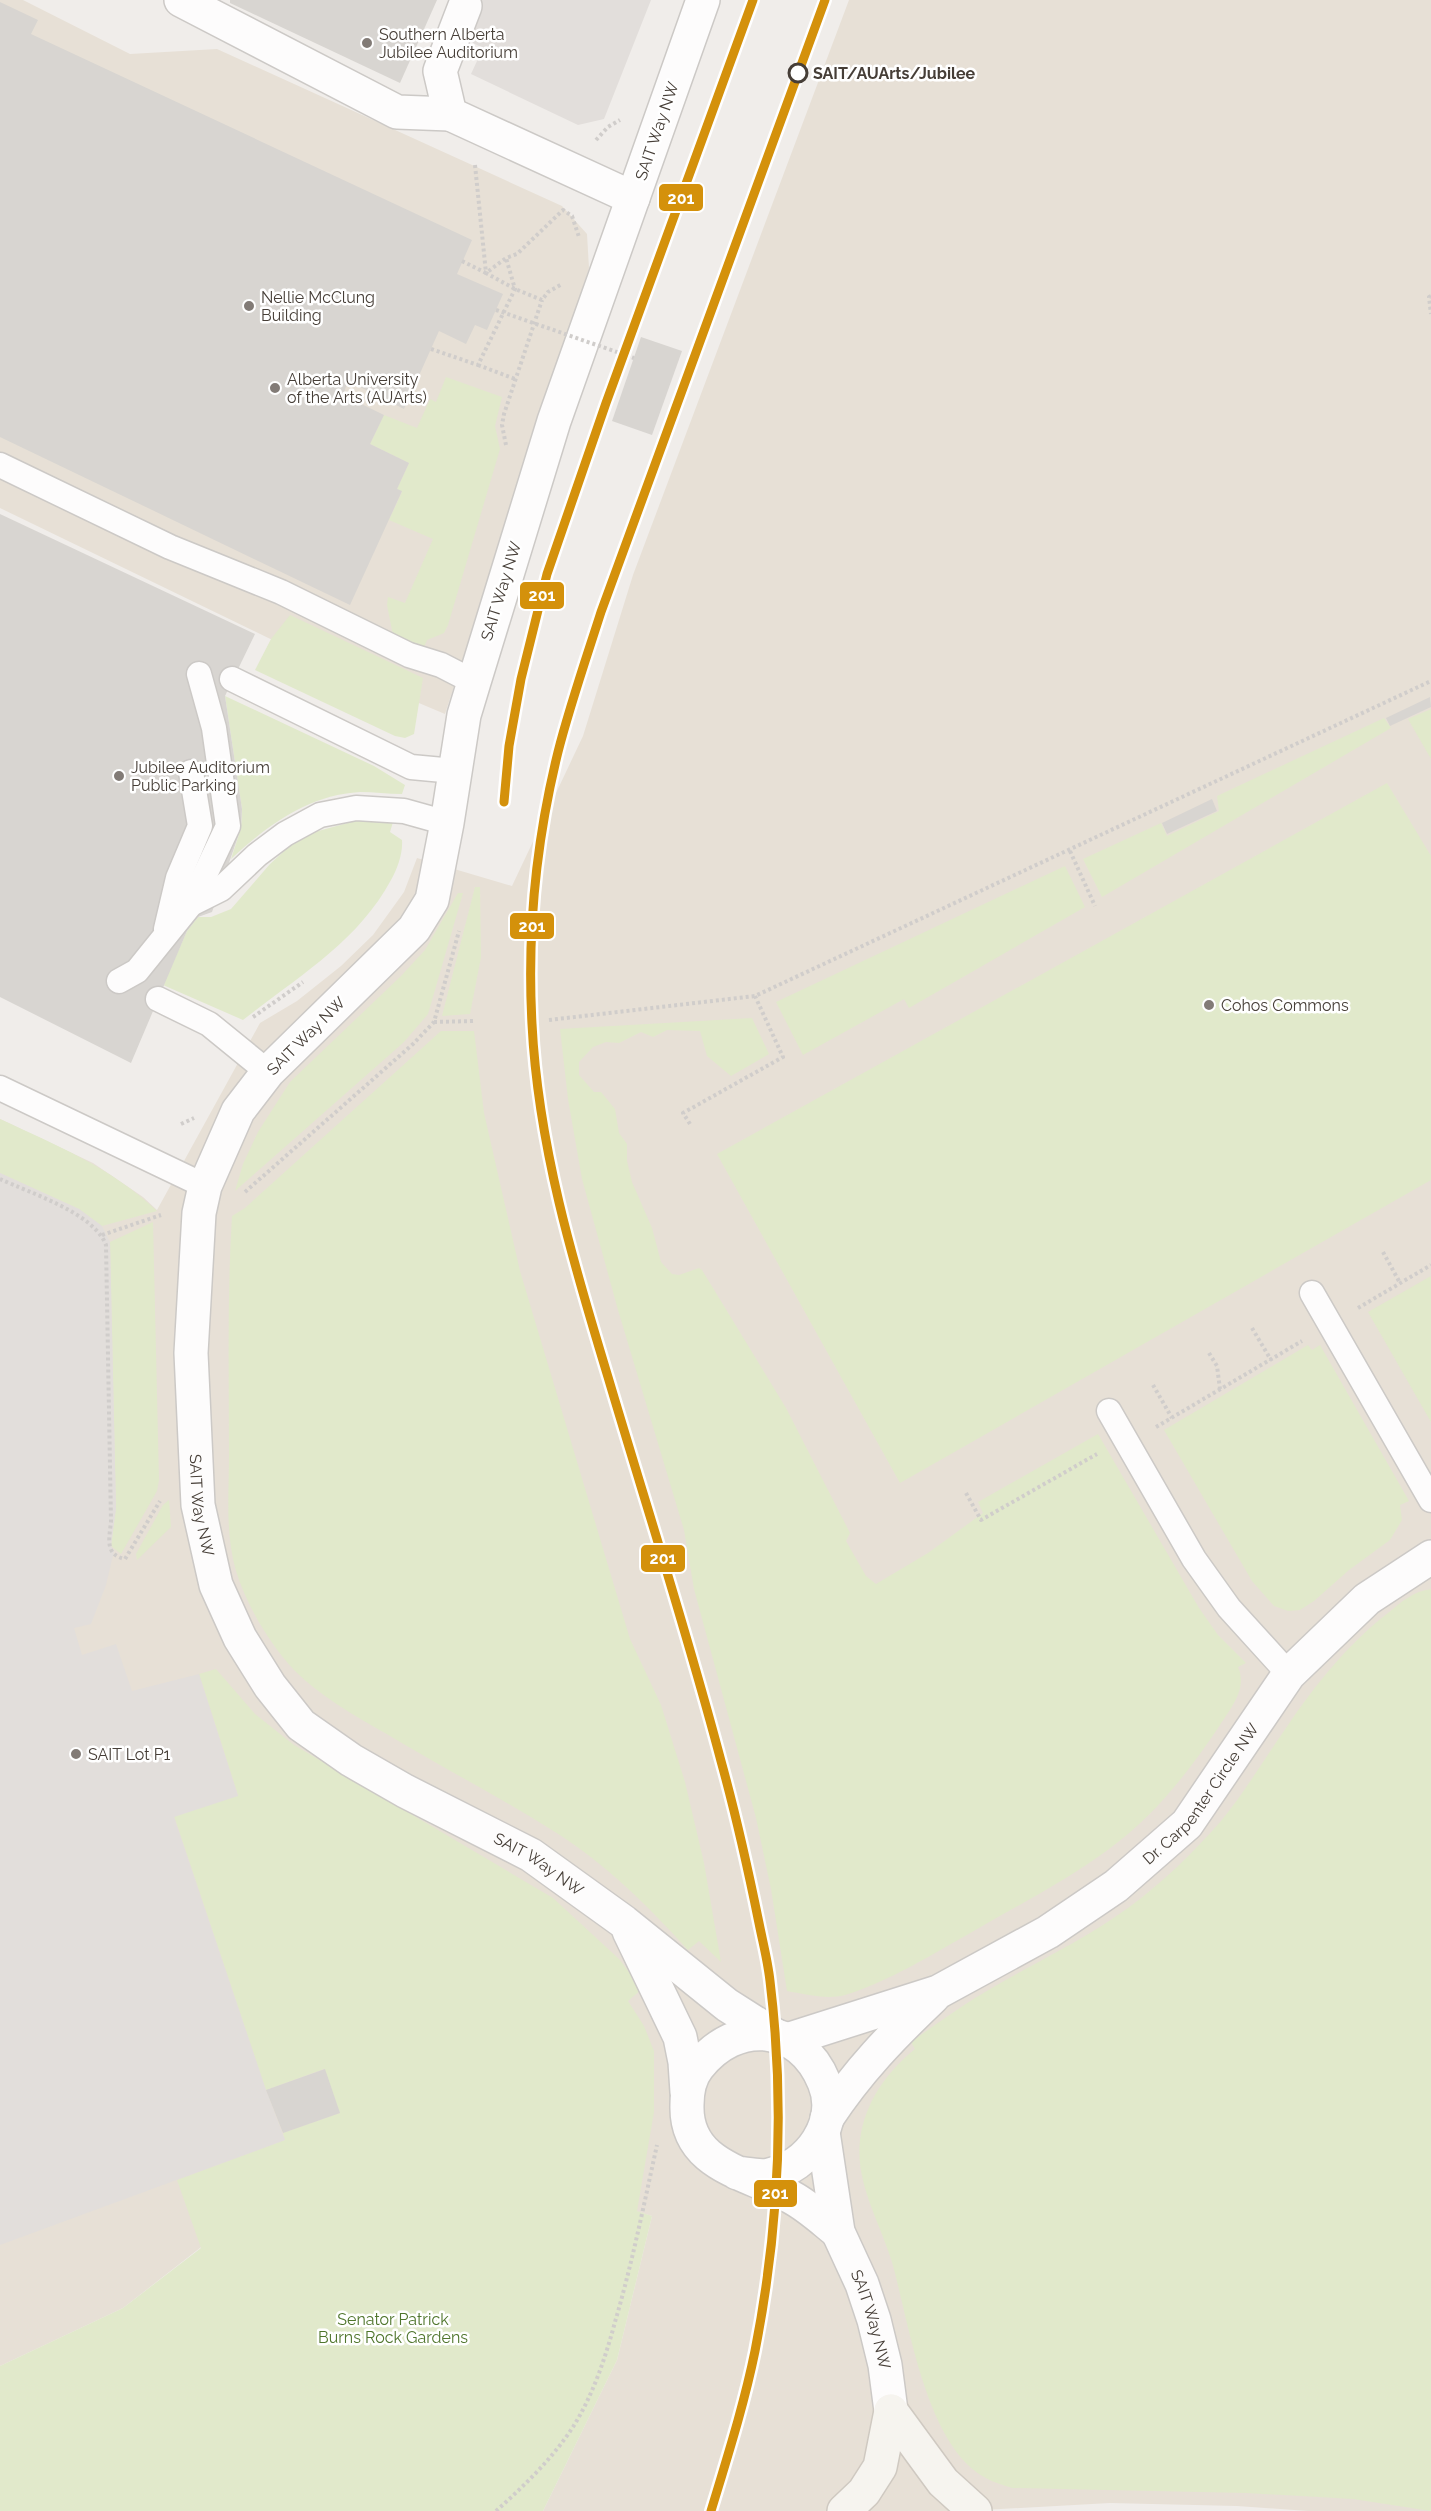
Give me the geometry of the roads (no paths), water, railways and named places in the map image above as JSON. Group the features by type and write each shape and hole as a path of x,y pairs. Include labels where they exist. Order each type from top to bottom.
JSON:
{"street":[{"path":"181,0 397,112 450,114 633,198"},
{"name":"SAIT Way NW","path":"703,0 554,421 464,715 432,900 414,929 268,1072 238,1111 205,1186 199,1213 191,1353 198,1505 216,1585 240,1638 270,1686 301,1725 351,1760 405,1791 531,1856 624,1922 727,2005 781,2038"},
{"path":"450,114 440,71 465,6"},
{"name":"Dr. Carpenter Circle NW","path":"938,1992 1048,1932 1116,1886 1187,1824 1289,1674 1367,1599 1431,1557"},
{"path":"624,1922 680,2037 685,2062 686,2113 693,2136 704,2152 724,2167 791,2196 838,2232"},
{"path":"781,2038 938,1992"},
{"path":"737,2173 768,2175 793,2166 811,2151 851,2082 938,1992"},
{"path":"687,2094 694,2072 710,2052 720,2044 754,2032 781,2038 807,2054 824,2082 827,2096 825,2125 838,2232"},
{"name":"SAIT Way NW","path":"838,2232 862,2284 874,2320 885,2364 891,2411"},
{"path":"844,2511 864,2492 880,2467 891,2411"},
{"path":"891,2411 943,2482 975,2511"}],"lane":[{"path":"0,465 170,547 281,592 408,656 441,665 474,682"},
{"path":"119,981 137,971 191,904 228,826 214,728 199,674"},
{"path":"232,679 411,767 454,771"},
{"path":"165,937 178,878 200,826 191,772"},
{"path":"191,904 221,889 257,855 285,834 320,815 356,808 404,811 447,823"},
{"path":"158,999 209,1024 268,1072"},
{"path":"0,1088 205,1186"},
{"path":"1312,1293 1431,1500"},
{"path":"1109,1411 1194,1559 1229,1608 1289,1674"}],"place":[{"name":"Southern Alberta Jubilee Auditorium","path":"367,43"},
{"name":"SAIT/AUArts/Jubilee","path":"798,73"},
{"name":"Nellie McClung Building","path":"249,306"},
{"name":"Alberta University of the Arts (AUArts)","path":"275,388"},
{"name":"Jubilee Auditorium Public Parking","path":"119,776"},
{"name":"Cohos Commons","path":"1209,1005"},
{"name":"SAIT Lot P1","path":"76,1754"}],"park label":[{"name":"Senator Patrick Burns Rock Gardens","path":"393,2328"}]}
